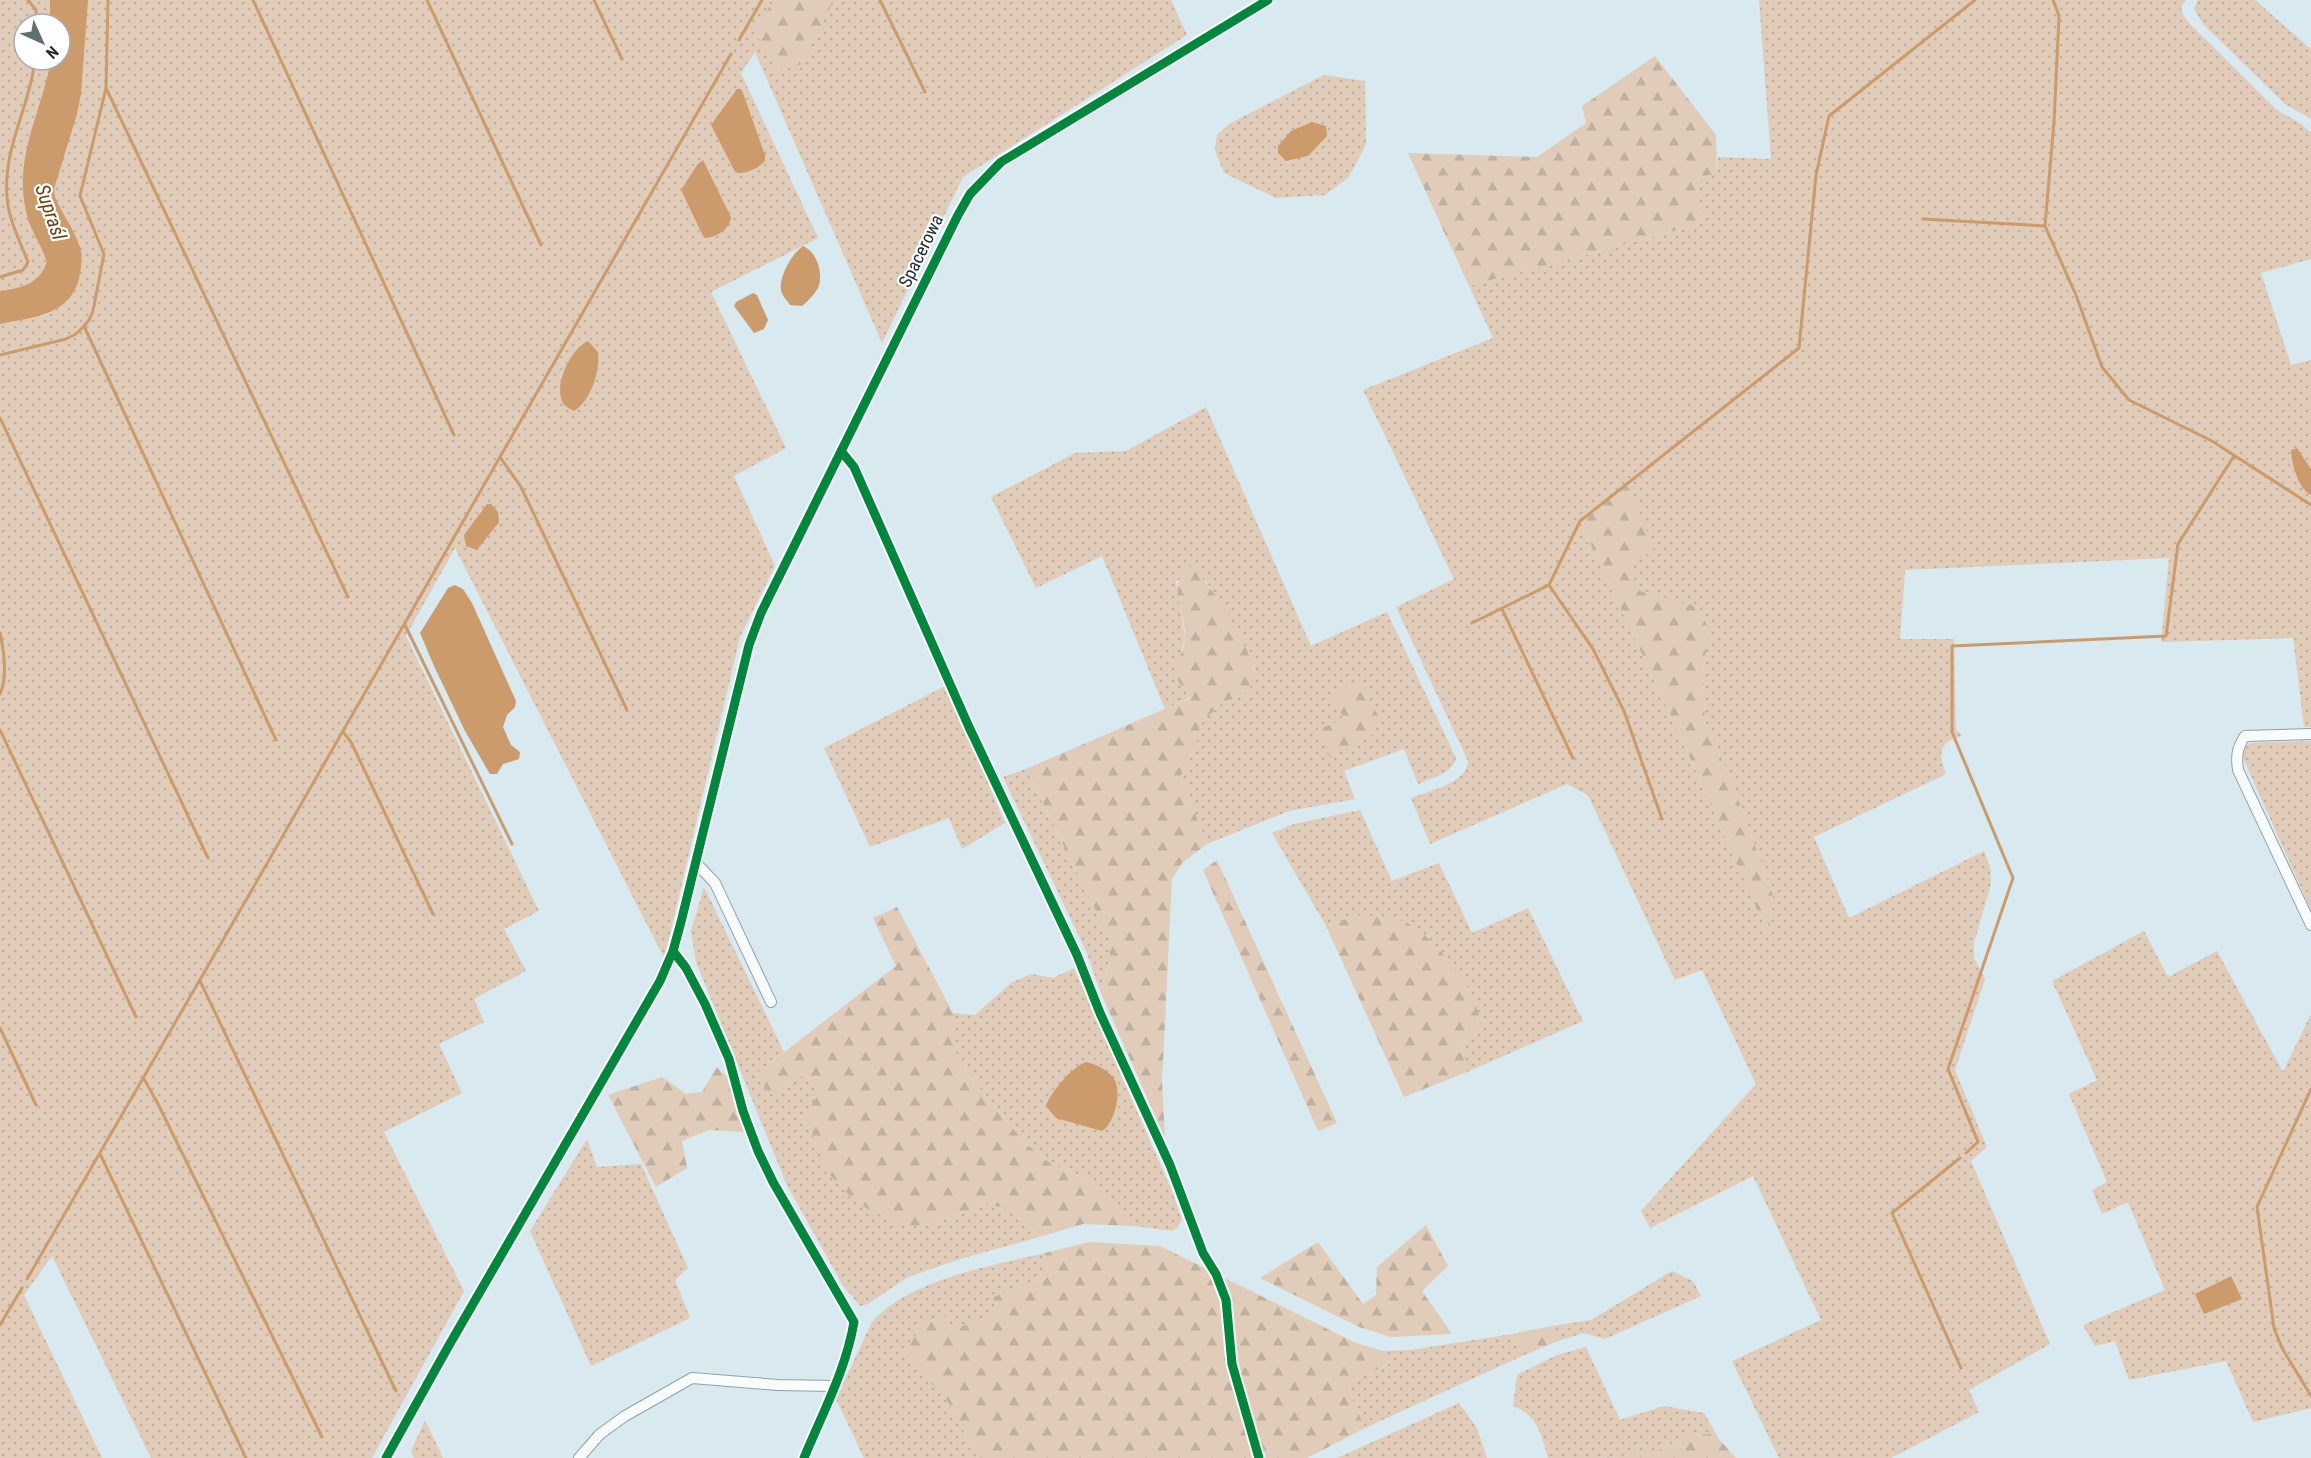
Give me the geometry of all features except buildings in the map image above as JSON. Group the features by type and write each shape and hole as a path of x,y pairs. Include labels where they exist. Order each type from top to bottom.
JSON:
{"street":[{"name":"Spacerowa","path":"386,1458 453,1337 660,981 673,951 749,645 761,613 958,214 970,194 982,179 1001,162 1268,0"},
{"path":"841,451 854,467 969,728 1077,955 1100,1013 1170,1166 1203,1253 1216,1274 1226,1300 1232,1364 1259,1458"},
{"path":"2311,734 2245,736 2237,748 2236,761 2238,770 2311,925"},
{"path":"696,863 715,883 771,1002"},
{"path":"673,951 686,968 701,995 729,1059 743,1111 773,1182 854,1322 851,1340 804,1458"},
{"path":"579,1458 600,1434 625,1416 692,1378 778,1385 834,1386"}],"green space":[{"path":"0,0 1171,0 1187,35 963,177 882,343 755,52 741,73 818,238 711,292 786,448 734,476 775,566 740,637 666,951 663,956 455,548 406,636 539,911 504,929 526,971 474,999 484,1022 439,1044 462,1093 384,1132 464,1291 372,1458 151,1458 52,1256 24,1295 102,1458 0,1458"},
{"path":"774,0 834,0 802,64 778,72 754,31"},
{"path":"1759,0 2186,0 2181,7 2183,15 2190,24 2277,110 2301,124 2311,133 2311,259 2261,273 2291,365 2311,360 2311,727 2304,727 2293,638 2161,642 2169,558 1905,570 1900,639 1954,639 1956,729 1962,736 1948,742 1942,750 1941,755 1946,774 1814,837 1849,918 1984,851 1990,867 1991,884 1974,943 1974,958 1985,979 1955,1070 1987,1147 1971,1161 2050,1344 1969,1390 1979,1412 1891,1458 1779,1458 1732,1361 1821,1320 1753,1176 1650,1228 1641,1211 1756,1084 1702,970 1675,980 1588,795 1567,784 1430,844 1411,798 1454,781 1466,769 1468,761 1396,607 1454,579 1363,390 1493,338 1469,286 1704,223 1695,180 1717,173 1718,157 1771,159","holes":["1580,521 1655,550 1626,565 1641,592 1699,607 1709,630 1703,672 1705,722 1730,777 1773,895 1769,935 1687,751"]},
{"path":"2198,0 2255,0 2311,49 2311,119 2285,104 2203,24 2194,9"},
{"path":"1655,56 1716,135 1717,173 1695,180 1704,223 1469,286 1408,153 1537,157 1586,123 1582,106"},
{"path":"1324,75 1365,81 1366,145 1348,178 1325,195 1276,198 1224,173 1215,150 1217,135 1229,124"},
{"path":"1206,407 1311,646 1387,612 1456,758 1446,772 1418,784 1404,749 1344,771 1355,799 1289,811 1207,844 1181,776 1196,745 1201,723 1223,702 1244,695 1255,670 1237,632 1206,581 1176,581 1185,638 1176,670 1178,681 1190,697 1165,709 1102,556 1036,588 991,497 1075,453 1126,451"},
{"path":"1627,482 1655,550 1627,565 1640,591 1699,607 1709,630 1703,672 1705,722 1730,777 1773,895 1769,936 1687,751 1580,521"},
{"path":"1192,566 1211,589 1231,620 1254,667 1256,680 1244,695 1223,702 1201,723 1196,745 1181,776 1207,844 1182,863 1172,879 1162,1082 1165,1138 1100,991 1110,962 1110,940 1026,769 1190,698 1176,674 1185,638 1178,598 1179,580 1183,573"},
{"path":"1361,682 1379,718 1375,733 1330,758 1317,730 1344,719 1330,692"},
{"path":"947,685 1005,823 962,849 949,818 870,847 824,748"},
{"path":"2311,741 2311,910 2243,758 2243,750 2250,743"},
{"path":"1026,769 1110,940 1110,961 1100,991 1087,953 1003,777"},
{"path":"1360,810 1392,881 1439,863 1472,933 1528,908 1583,1021 1467,1072 1460,1044 1480,1031 1357,915 1326,926 1272,833 1294,824"},
{"path":"1217,860 1337,1123 1318,1131 1203,870"},
{"path":"704,887 784,1052 757,1073 768,1095 806,1074 818,1094 920,1227 987,1203 1012,1211 1039,1237 960,1259 908,1277 868,1304 860,1306 842,1284 786,1183 696,962 691,931"},
{"path":"897,907 953,1013 953,1048 969,1075 1024,1142 1051,1164 1088,1179 1135,1226 1083,1224 1039,1237 1012,1211 987,1203 920,1227 897,1223 858,1204 827,1172 805,1117 818,1094 806,1074 768,1095 757,1073 896,966 873,918"},
{"path":"1357,915 1389,918 1409,924 1431,941 1461,977 1476,1003 1480,1023 1480,1031 1460,1044 1467,1072 1404,1097 1326,926"},
{"path":"2144,931 2168,977 2217,951 2283,1072 2311,1014 2311,1408 2253,1422 2226,1361 2129,1380 2115,1341 2095,1346 2083,1325 2165,1290 2128,1202 2102,1214 2092,1190 2107,1182 2069,1094 2097,1080 2052,981"},
{"path":"1074,968 1173,1193 1182,1220 1172,1231 1135,1226 1088,1179 1051,1164 1024,1142 969,1075 953,1048 953,1013 975,1015 1011,983 1031,974 1053,978"},
{"path":"717,1067 729,1079 745,1132 709,1130 682,1141 687,1168 656,1187 608,1095 662,1077 686,1094 702,1092"},
{"path":"587,1139 597,1167 641,1164 688,1268 675,1280 690,1318 591,1366 530,1231"},
{"path":"1426,1225 1448,1266 1422,1291 1452,1334 1391,1337 1359,1327 1260,1278 1318,1242 1363,1304 1376,1295 1377,1267"},
{"path":"1089,1242 1160,1246 1356,1343 1384,1351 1389,1364 1346,1384 1365,1428 1307,1458 978,1458 948,1402 902,1351 927,1321 945,1314 950,1330 996,1315 993,1297 1047,1278 1045,1253"},
{"path":"1045,1253 1047,1278 993,1297 997,1315 950,1330 902,1350 948,1402 978,1458 864,1458 836,1399 872,1322 888,1307 929,1285 977,1269"},
{"path":"1672,1271 1693,1281 1701,1296 1605,1339 1584,1333 1558,1341 1552,1326 1591,1320"},
{"path":"1552,1326 1558,1341 1522,1356 1512,1334"},
{"path":"1512,1334 1522,1356 1365,1428 1346,1384 1389,1364 1384,1351 1411,1350"},
{"path":"1586,1347 1620,1420 1664,1406 1704,1413 1719,1439 1710,1434 1690,1435 1653,1453 1599,1458 1548,1458 1541,1434 1533,1420 1528,1414 1513,1406 1517,1375 1557,1355"},
{"path":"1459,1403 1477,1428 1487,1458 1337,1458"},
{"path":"425,1420 443,1458 414,1458 411,1451"},
{"path":"1710,1434 1719,1439 1736,1458 1599,1458 1653,1453 1690,1435"}],"water":[{"name":"Supraśl","path":"50,0 88,0 81,94 54,189 55,197 80,247 82,259 79,279 67,301 58,308 48,313 0,324 0,291 29,284 44,269 47,262 28,219 23,177 29,138 48,72 72,72 72,12 50,12"},
{"path":"737,89 741,89 743,93 765,155 765,161 759,166 741,173 737,173 733,168 711,125"},
{"path":"1312,122 1326,126 1327,136 1308,156 1286,161 1278,153 1278,146 1291,131"},
{"path":"703,160 731,217 722,232 706,238 681,190 697,165"},
{"path":"803,246 812,253 818,264 820,282 815,293 802,306 790,305 783,296 781,281 790,260"},
{"path":"753,293 757,295 768,320 764,329 754,333 734,306 736,302"},
{"path":"588,341 598,352 596,376 590,393 574,411 562,400 561,382 571,357"},
{"path":"2297,448 2311,469 2311,495 2299,482 2294,469 2291,450"},
{"path":"487,504 491,504 498,512 499,522 477,550 466,546 464,535"},
{"path":"455,585 463,589 472,603 516,701 503,727 511,745 520,752 519,759 503,764 497,774 490,774 465,731 420,633 448,588"},
{"path":"1087,1062 1107,1072 1116,1083 1117,1098 1114,1114 1102,1131 1056,1118 1046,1106 1063,1080"},
{"path":"2231,1276 2242,1299 2204,1314 2195,1294"}],"waterway":[{"path":"28,0 36,12"},
{"path":"0,355 66,339 76,334 84,326 93,311 104,254 80,196 106,88 108,0"},
{"path":"253,0 454,435"},
{"path":"427,0 541,245"},
{"path":"594,0 622,59"},
{"path":"739,40 762,0"},
{"path":"880,0 925,92"},
{"path":"1472,623 1549,585 1580,521 1799,348 1816,175 1829,116 1975,0"},
{"path":"2053,0 2059,16 2054,122 2045,226 2076,295 2102,367 2129,400 2212,441 2311,505"},
{"path":"27,1279 731,54"},
{"path":"0,277 23,270 28,262 10,213 7,178 13,144 33,72"},
{"path":"106,88 348,597"},
{"path":"1923,219 2045,226"},
{"path":"84,326 276,740"},
{"path":"0,418 208,858"},
{"path":"1966,1153 1978,1142 1948,1069 2013,878 1952,732 1952,646 2166,636 2178,544 2234,456"},
{"path":"500,457 521,487 627,710"},
{"path":"1549,585 1593,649 1624,711 1662,819"},
{"path":"1502,609 1573,758"},
{"path":"405,625 512,844"},
{"path":"0,633 5,672 0,694"},
{"path":"0,730 136,1017"},
{"path":"344,733 351,742 433,914"},
{"path":"200,981 396,1391"},
{"path":"0,1028 36,1105"},
{"path":"144,1079 322,1437"},
{"path":"2311,1089 2257,1207 2274,1328 2282,1348 2311,1396"},
{"path":"100,1154 246,1458"},
{"path":"1960,1158 1892,1213 1961,1368"},
{"path":"0,1325 22,1288"}],"cycle path":[{"path":"386,1458 660,981 673,951 681,922 749,645 761,613 970,194 1001,162 1268,0"},
{"path":"841,451 854,467 969,727 1077,955 1100,1013 1170,1165 1203,1253 1216,1274 1226,1300 1232,1364 1259,1458"},
{"path":"673,951 686,968 705,1004 729,1059 743,1111 773,1182 854,1322 833,1392 804,1458"}]}
